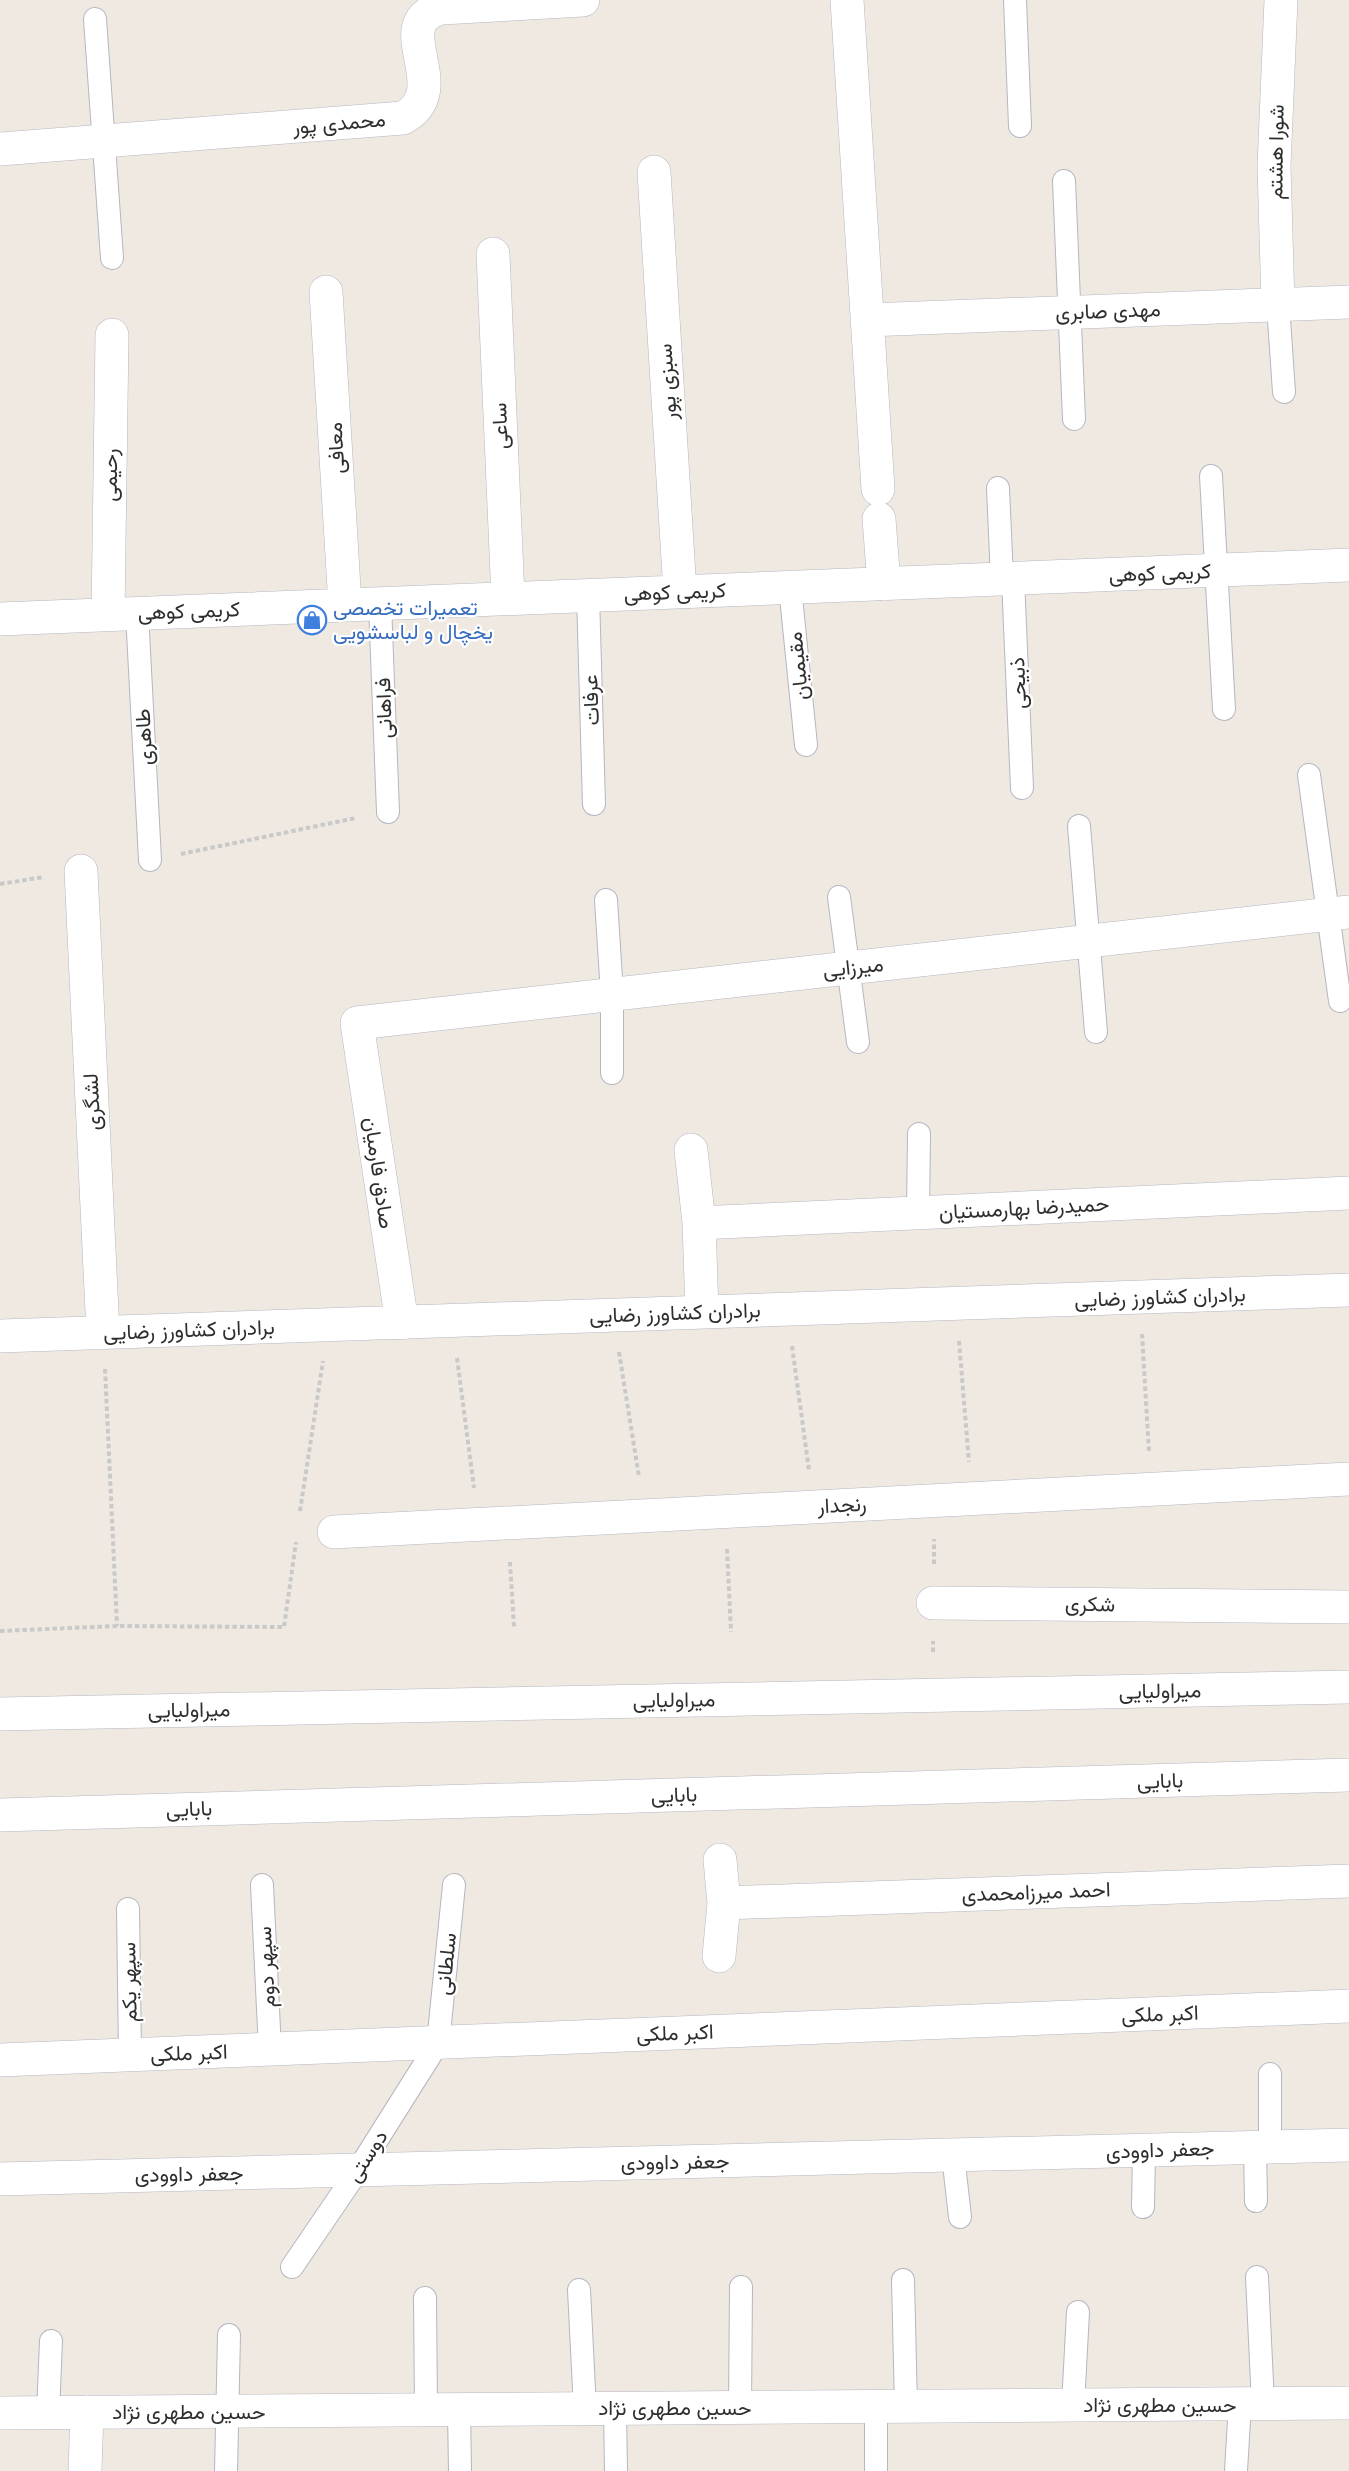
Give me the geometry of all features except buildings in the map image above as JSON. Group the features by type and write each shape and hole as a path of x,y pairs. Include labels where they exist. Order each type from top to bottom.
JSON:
{"street":[{"name":"محمدی پور","path":"0,149 403,118 417,111 425,87 418,34 420,20 429,11 442,8 583,0"},
{"path":"847,0 884,584"},
{"name":"شورا هشتم","path":"1278,305 1274,166 1281,0"},
{"name":"سبزی پور","path":"654,172 680,592"},
{"name":"ساعی","path":"493,254 508,598"},
{"name":"معافی","path":"326,292 345,605"},
{"name":"مهدی صابری","path":"867,320 1349,302"},
{"name":"رحیمی","path":"111,335 123,614"},
{"name":"کریمی کوهی","path":"0,618 1349,565"},
{"name":"لشگری","path":"81,871 103,1333"},
{"name":"میرزایی","path":"357,1023 1338,913"},
{"name":"صادق فارمیان","path":"357,1023 402,1323"},
{"path":"691,1150 699,1223 702,1312"},
{"name":"حمیدرضا بهارمستیان","path":"699,1223 1349,1193"},
{"name":"برادران کشاورز رضایی","path":"0,1336 1349,1290"},
{"name":"رنجدار","path":"334,1532 1349,1479"},
{"name":"شکری","path":"933,1603 1349,1607"},
{"name":"میراولیایی","path":"0,1714 1349,1687"},
{"name":"بابایی","path":"0,1815 1349,1775"},
{"path":"719,1956 724,1903 720,1860"},
{"name":"احمد میرزامحمدی","path":"724,1903 1349,1881"},
{"name":"اکبر ملکی","path":"0,2060 1349,2006"},
{"name":"جعفر داوودی","path":"0,2179 1349,2145"},
{"name":"حسین مطهری نژاد","path":"0,2413 1349,2403"},
{"path":"85,2471 87,2412"}],"lane":[{"path":"1015,0 1020,126"},
{"path":"95,19 112,258"},
{"path":"1064,181 1074,419"},
{"path":"1278,305 1284,392"},
{"path":"1211,476 1224,709"},
{"name":"ذبیحی","path":"998,488 1022,788"},
{"name":"مقیمیان","path":"790,587 806,746"},
{"name":"عرفات","path":"588,595 594,804"},
{"name":"فراهانی","path":"380,604 388,812"},
{"name":"طاهری","path":"123,614 150,861"},
{"path":"1309,775 1338,913 1340,1001"},
{"path":"1079,826 1096,1032"},
{"path":"839,897 858,1042"},
{"path":"606,900 612,994 612,1073"},
{"path":"918,1213 919,1134"},
{"name":"سپهر دوم","path":"262,1885 270,2050"},
{"name":"سلطانی","path":"438,2043 454,1885"},
{"name":"سپهر یکم","path":"128,1909 130,2055"},
{"name":"دوستی","path":"292,2267 358,2170 438,2043"},
{"path":"1256,2201 1270,2074"},
{"path":"1143,2207 1144,2151"},
{"path":"953,2155 960,2217"},
{"path":"1236,2471 1251,2404 1257,2277"},
{"path":"876,2471 891,2407 903,2280"},
{"path":"740,2408 741,2286"},
{"path":"579,2290 600,2409 616,2471"},
{"path":"425,2298 426,2410"},
{"path":"1073,2405 1078,2312"},
{"path":"226,2471 229,2335"},
{"path":"48,2413 51,2341"},
{"path":"459,2410 460,2471"}],"path":[{"path":"150,861 388,812"},
{"path":"0,884 81,871"},
{"path":"1139,1297 1152,1489"},
{"path":"956,1304 972,1498"},
{"path":"787,1310 814,1507"},
{"path":"613,1315 645,1516"},
{"path":"452,1321 514,1627"},
{"path":"299,1522 329,1325"},
{"path":"103,1333 117,1626"},
{"path":"933,1603 934,1500"},
{"path":"726,1512 731,1632"},
{"path":"0,1631 117,1626 284,1627 297,1534"}],"place":[{"name":"تعمیرات تخصصی یخچال و لباسشویی","path":"312,620"}]}
